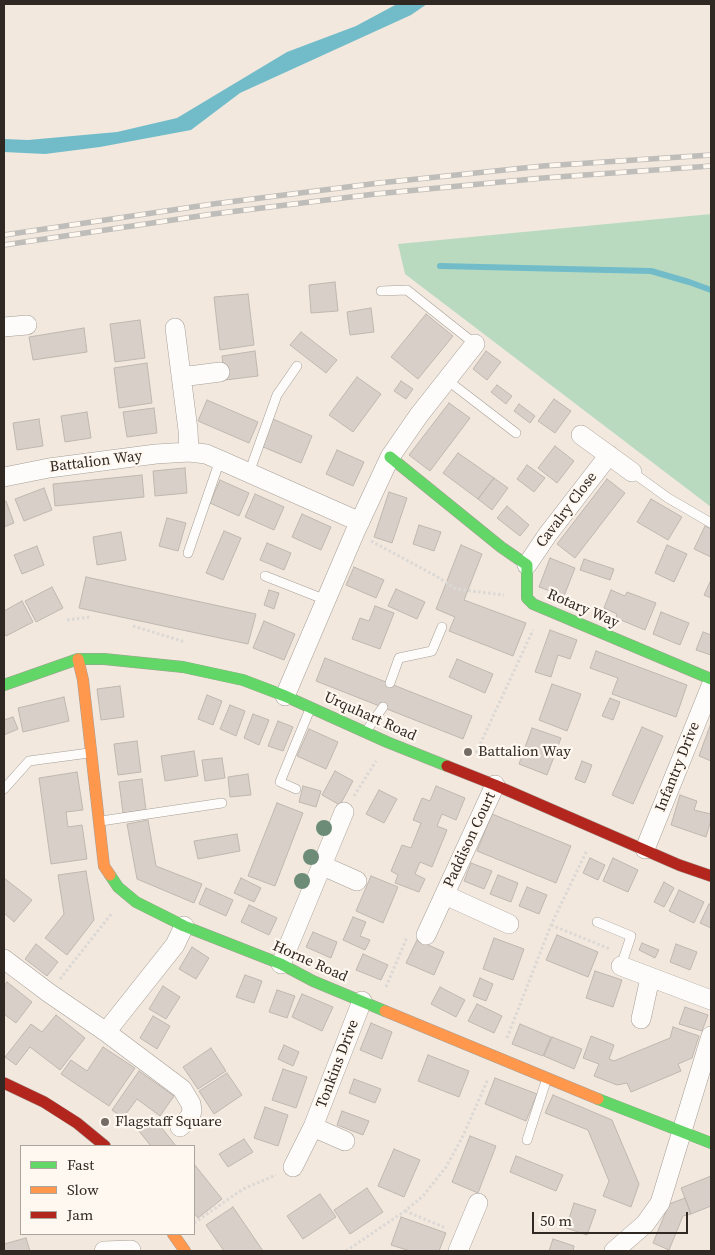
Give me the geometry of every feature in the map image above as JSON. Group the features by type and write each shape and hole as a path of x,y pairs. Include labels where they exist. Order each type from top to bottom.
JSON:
{"street":[{"path":"4,327 27,325"},
{"path":"175,328 189,452"},
{"path":"285,696 357,527 390,458 419,415 475,344"},
{"path":"181,377 220,372"},
{"path":"581,436 632,472"},
{"name":"Battalion Way","path":"4,477 49,468 156,454 189,452 206,454 249,473 357,527"},
{"name":"Cavalry Close","path":"527,565 548,534 609,455"},
{"path":"390,458 501,547 527,565"},
{"name":"Rotary Way","path":"527,565 525,584 527,598 533,604 711,679"},
{"name":"Urquhart Road","path":"4,685 78,659 104,658 183,667 243,680 495,785 678,865 711,876"},
{"name":"Horne Road","path":"78,659 83,680 104,866 118,887 126,895 184,926 281,964 313,981 547,1078 711,1142"},
{"name":"Infantry Drive","path":"644,849 711,686"},
{"name":"Paddison Court","path":"426,935 495,785"},
{"path":"281,964 344,812"},
{"path":"321,865 356,882"},
{"name":"Paddison Court","path":"445,895 508,924"},
{"path":"106,1032 175,945 184,926"},
{"path":"4,959 48,993 106,1032 182,1090 188,1097 192,1111 190,1118 180,1127"},
{"path":"623,961 650,978 711,1000"},
{"path":"641,1019 650,978"},
{"name":"Tonkins Drive","path":"293,1167 370,1005"},
{"path":"614,1251 645,1224 660,1203 711,1036"},
{"path":"4,1083 44,1102 77,1123 104,1145"},
{"name":"Tonkins Drive","path":"313,1127 345,1142"},
{"path":"461,1243 478,1203"},
{"path":"175,1235 185,1251"},
{"path":"104,1245 131,1250"}],"lane":[{"path":"381,291 407,290 475,344"},
{"path":"249,473 277,394 297,366"},
{"path":"446,380 516,433"},
{"path":"188,553 220,460"},
{"path":"632,472 668,498 711,523"},
{"path":"264,576 326,600"},
{"path":"390,684 399,658 432,651 442,626"},
{"path":"296,789 280,782 311,707"},
{"path":"365,732 383,707"},
{"path":"4,789 29,761 92,752"},
{"path":"98,822 222,803"},
{"path":"597,922 631,936 623,961"},
{"path":"527,1140 547,1078"}],"path":[{"path":"357,527 456,589 527,598"},
{"path":"476,753 543,608"},
{"path":"67,620 90,617"},
{"path":"344,812 376,761"},
{"path":"48,993 126,895"},
{"path":"551,925 623,961"},
{"path":"370,1005 411,928 426,935"},
{"path":"195,1223 243,1189 293,1167"},
{"path":"405,1212 461,1243"}],"green space":[{"path":"711,214 711,507 405,274 398,244"}],"water":[{"path":"397,4 427,4 411,15 240,93 191,130 100,147 45,154 4,152 4,139 28,140 117,132 177,118 287,52 356,26"}],"building":[{"path":"335,282 338,311 311,313 309,285"},
{"path":"248,294 254,345 220,350 214,297"},
{"path":"371,308 374,332 350,335 347,312"},
{"path":"426,314 453,336 418,379 391,357"},
{"path":"140,320 145,358 115,362 110,324"},
{"path":"84,328 87,352 33,360 29,337"},
{"path":"301,332 337,360 326,373 290,345"},
{"path":"255,351 258,376 225,380 222,356"},
{"path":"486,351 501,362 487,380 473,369"},
{"path":"147,363 152,403 119,408 114,368"},
{"path":"357,377 381,394 353,432 329,415"},
{"path":"401,381 413,389 406,399 394,391"},
{"path":"497,385 512,396 506,404 491,392"},
{"path":"554,399 571,411 555,433 538,421"},
{"path":"207,400 258,422 249,443 198,421"},
{"path":"449,403 470,418 430,471 409,455"},
{"path":"519,404 535,416 530,423 514,411"},
{"path":"154,408 157,433 127,437 123,412"},
{"path":"87,412 91,438 65,442 61,416"},
{"path":"39,419 43,446 17,450 13,423"},
{"path":"273,419 312,436 301,463 261,446"},
{"path":"555,446 574,461 557,483 538,468"},
{"path":"337,450 364,462 353,486 326,474"},
{"path":"458,453 494,478 478,499 443,473"},
{"path":"527,465 545,478 534,492 517,479"},
{"path":"185,468 187,493 155,496 153,471"},
{"path":"142,475 144,497 55,506 53,484"},
{"path":"494,478 508,488 492,510 478,499"},
{"path":"607,479 625,493 575,558 557,544"},
{"path":"220,480 249,493 239,516 210,503"},
{"path":"44,488 52,510 24,521 15,499"},
{"path":"389,492 407,498 392,543 374,537"},
{"path":"255,494 284,507 274,530 245,517"},
{"path":"651,499 682,517 668,540 637,522"},
{"path":"4,501 6,501 14,523 4,527"},
{"path":"507,506 529,525 520,536 497,518"},
{"path":"302,514 331,527 321,550 292,537"},
{"path":"167,518 186,523 178,551 159,546"},
{"path":"419,525 441,532 434,551 413,544"},
{"path":"705,526 711,529 711,557 694,549"},
{"path":"224,531 241,538 223,580 206,573"},
{"path":"121,532 126,560 97,565 93,537"},
{"path":"267,543 291,553 284,570 260,560"},
{"path":"461,545 482,554 464,600 526,623 513,656 449,631 455,617 436,609"},
{"path":"667,545 687,554 674,582 655,573"},
{"path":"37,546 44,565 22,574 14,555"},
{"path":"550,558 575,568 564,596 539,587"},
{"path":"584,559 614,569 610,580 580,570"},
{"path":"354,567 384,580 376,598 346,585"},
{"path":"86,577 256,614 248,644 79,608"},
{"path":"711,580 711,598 704,595"},
{"path":"52,587 63,608 36,622 25,601"},
{"path":"396,589 425,602 417,619 388,606"},
{"path":"269,590 279,593 274,609 264,605"},
{"path":"611,590 625,596 627,592 656,603 645,630 616,618 617,614 604,608"},
{"path":"22,601 33,622 6,636 4,632 4,611"},
{"path":"375,606 394,613 380,649 352,639 360,618 369,621"},
{"path":"661,612 689,623 680,645 653,634"},
{"path":"264,621 295,634 284,660 253,648"},
{"path":"550,630 577,640 570,659 558,655 551,677 535,672"},
{"path":"703,632 711,635 711,655 696,650"},
{"path":"596,651 687,685 676,717 612,694 618,678 590,668"},
{"path":"325,658 472,716 463,739 316,681"},
{"path":"457,659 493,674 485,693 449,677"},
{"path":"552,684 581,694 567,731 539,720"},
{"path":"120,686 124,717 101,720 97,689"},
{"path":"207,695 222,701 213,725 198,719"},
{"path":"64,697 69,721 23,732 18,708"},
{"path":"610,698 620,702 613,720 602,716"},
{"path":"230,705 245,711 236,736 220,729"},
{"path":"253,714 269,720 259,745 244,738"},
{"path":"13,717 18,729 4,735 4,720"},
{"path":"278,721 293,727 283,751 268,746"},
{"path":"711,723 711,761 699,756"},
{"path":"642,727 663,736 633,804 612,795"},
{"path":"532,728 561,738 547,775 519,764"},
{"path":"309,729 338,742 326,769 297,756"},
{"path":"137,741 141,772 118,775 114,744"},
{"path":"194,751 198,776 165,781 161,756"},
{"path":"222,758 225,778 205,781 202,760"},
{"path":"582,761 592,765 585,783 575,779"},
{"path":"335,771 353,781 340,805 322,795"},
{"path":"77,772 83,810 66,812 68,827 82,825 87,859 51,864 39,778"},
{"path":"248,774 251,795 230,797 228,777"},
{"path":"142,779 146,810 123,813 119,782"},
{"path":"303,786 321,791 316,807 299,802"},
{"path":"436,786 465,798 456,820 442,814 437,826 447,830 432,867 420,862 415,874 425,879 419,892 395,883 398,875 391,871 402,845 411,848 421,823 413,820 422,798 430,801"},
{"path":"379,790 397,799 384,823 366,814"},
{"path":"680,795 697,801 694,810 711,814 706,837 671,825"},
{"path":"277,803 303,813 275,886 248,876"},
{"path":"492,814 571,846 556,883 477,851"},
{"path":"148,820 156,866 202,884 194,903 137,879 127,824"},
{"path":"237,834 240,851 198,859 194,841"},
{"path":"590,858 605,865 598,880 583,873"},
{"path":"613,858 638,870 628,892 603,881"},
{"path":"471,863 492,871 484,889 464,881"},
{"path":"86,871 94,920 67,955 45,938 64,914 58,875"},
{"path":"498,875 518,883 511,902 490,894"},
{"path":"371,876 398,887 383,923 356,911"},
{"path":"4,878 32,900 14,922 4,913"},
{"path":"241,878 261,888 254,902 234,893"},
{"path":"664,882 674,888 664,907 654,902"},
{"path":"527,887 547,895 539,914 519,906"},
{"path":"206,888 233,900 226,916 199,904"},
{"path":"679,890 704,902 694,923 669,911"},
{"path":"709,904 711,905 711,928 700,923"},
{"path":"249,905 277,918 269,935 241,922"},
{"path":"353,917 366,922 360,936 370,940 365,950 343,940"},
{"path":"313,932 337,942 331,958 306,947"},
{"path":"557,935 598,952 588,977 546,960"},
{"path":"494,938 524,949 513,980 483,969"},
{"path":"417,940 444,952 434,975 406,963"},
{"path":"642,943 659,950 655,958 639,950"},
{"path":"36,944 58,962 47,976 25,959"},
{"path":"676,944 697,952 690,970 670,962"},
{"path":"192,947 209,958 196,979 179,969"},
{"path":"363,954 388,965 381,980 356,970"},
{"path":"595,971 622,980 613,1007 586,998"},
{"path":"245,975 262,981 254,1003 236,997"},
{"path":"480,978 493,984 486,1001 473,996"},
{"path":"7,982 32,1002 16,1023 4,1014 4,986"},
{"path":"163,986 180,997 166,1019 149,1009"},
{"path":"440,987 465,1000 456,1017 431,1004"},
{"path":"277,990 295,996 287,1018 269,1012"},
{"path":"302,994 333,1007 322,1031 292,1017"},
{"path":"477,1004 502,1016 494,1033 468,1021"},
{"path":"685,1007 708,1015 702,1031 679,1024"},
{"path":"56,1015 85,1038 60,1070 30,1047 16,1065 5,1057 31,1024 42,1032"},
{"path":"153,1016 170,1026 157,1049 140,1038"},
{"path":"371,1023 392,1032 382,1059 360,1050"},
{"path":"520,1024 551,1037 543,1056 512,1044"},
{"path":"673,1027 699,1036 692,1058 678,1064 681,1071 631,1092 627,1083 617,1085 594,1076 599,1064 583,1058 591,1036 614,1045 609,1059 614,1061 670,1038"},
{"path":"552,1037 582,1049 574,1069 544,1056"},
{"path":"284,1045 299,1052 293,1066 278,1059"},
{"path":"103,1047 135,1068 109,1106 61,1074 71,1060 87,1071"},
{"path":"211,1048 226,1071 198,1089 183,1067"},
{"path":"428,1055 469,1071 459,1097 418,1081"},
{"path":"283,1069 307,1077 296,1108 272,1100"},
{"path":"139,1071 174,1096 160,1116 137,1099 123,1118 112,1110"},
{"path":"227,1073 242,1095 214,1114 199,1091"},
{"path":"495,1078 537,1094 526,1121 485,1104"},
{"path":"354,1079 381,1089 375,1103 349,1093"},
{"path":"553,1095 612,1120 639,1184 631,1207 603,1196 609,1181 588,1130 545,1113"},
{"path":"265,1107 288,1115 278,1146 254,1138"},
{"path":"342,1111 369,1121 363,1135 337,1125"},
{"path":"154,1118 175,1145 150,1145 138,1130"},
{"path":"470,1136 496,1146 478,1193 452,1182"},
{"path":"244,1139 253,1152 228,1167 219,1154"},
{"path":"394,1149 420,1160 404,1197 378,1186"},
{"path":"516,1156 563,1175 556,1191 510,1172"},
{"path":"195,1165 222,1199 198,1218 195,1214"},
{"path":"711,1176 711,1206 691,1214 681,1188"},
{"path":"367,1188 383,1212 350,1234 334,1210"},
{"path":"320,1194 336,1217 303,1239 287,1216"},
{"path":"685,1198 691,1214 683,1216 669,1250 653,1243 669,1204"},
{"path":"574,1203 596,1210 587,1235 566,1228"},
{"path":"233,1207 263,1251 224,1251 206,1225"},
{"path":"401,1217 446,1233 439,1251 410,1251 391,1245"},
{"path":"26,1238 30,1251 4,1251 4,1244"},
{"path":"553,1239 574,1246 573,1251 549,1251"}],"waterway":[{"path":"440,266 651,271 711,290"}],"railway":[{"path":"4,235 213,204 379,183 543,166 711,155"},
{"path":"4,245 213,214 375,194 543,178 711,166"}],"traffic: fast":[{"path":"390,457 501,547 527,565 527,598 533,604 711,679"},
{"path":"4,685 78,659 104,659 183,667 243,680 285,696 387,742 447,766"},
{"path":"110,875 118,887 136,902 184,926 281,964 313,981 385,1011"},
{"path":"598,1099 711,1143"}],"traffic: slow":[{"path":"78,659 83,680 104,866 110,875"},
{"path":"385,1011 598,1099"},
{"path":"174,1235 185,1251"}],"traffic: jam":[{"path":"447,766 679,865 711,876"},
{"path":"4,1083 44,1102 77,1123 104,1145"}],"place":[{"name":"Battalion Way","path":"468,752"},
{"name":"Flagstaff Square","path":"105,1122"}]}
